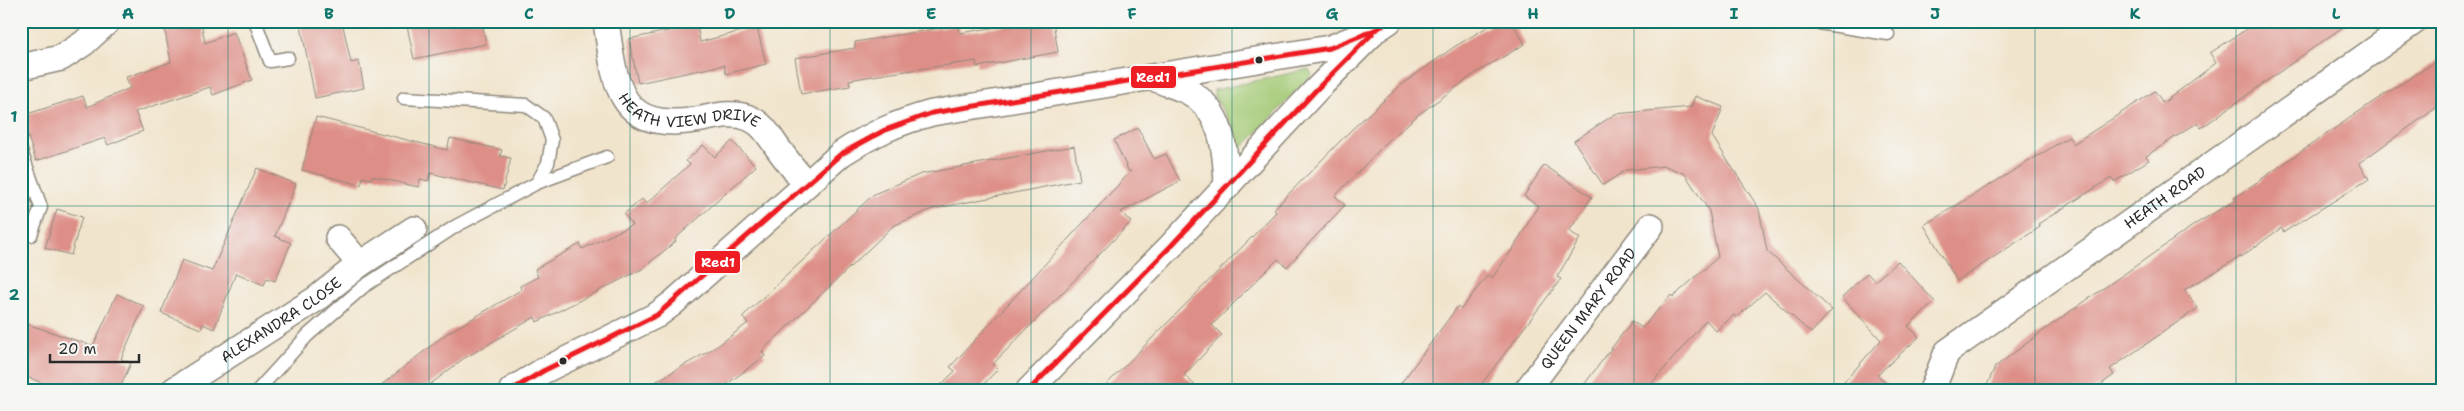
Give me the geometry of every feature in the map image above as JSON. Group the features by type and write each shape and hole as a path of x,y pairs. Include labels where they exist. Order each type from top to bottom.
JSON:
{"street":[{"path":"21,67 61,58 84,43 108,21"},
{"name":"HEATH VIEW DRIVE","path":"606,21 614,76 626,102 647,118 673,124 732,114 750,119 766,129 780,151 806,184"},
{"name":"HEATH ROAD","path":"1932,390 1947,352 2415,21"},
{"path":"512,390 543,371 656,315 841,154 870,135 895,123 932,113 1330,48 1383,25"},
{"path":"1029,390 1227,187 1317,89 1383,25"},
{"path":"1154,78 1188,92 1209,109 1219,129 1226,153 1227,187"},
{"name":"QUEEN MARY ROAD","path":"1527,390 1651,226"},
{"name":"ALEXANDRA CLOSE","path":"174,390 316,299 360,264 414,229"},
{"path":"338,238 360,264"}],"lane":[{"path":"255,21 270,61 288,58"},
{"path":"1806,21 1888,34"},
{"path":"404,98 526,105 544,118 552,140 548,163 537,183"},
{"path":"21,151 41,207 31,235"},
{"path":"258,390 308,335 363,286 456,226 537,183 607,157"}],"green space":[{"path":"1309,69 1312,75 1243,147 1238,147 1234,129 1214,96 1214,90"}],"building":[{"path":"163,21 201,21 205,43 234,32 252,80 213,95 210,87 135,112 143,131 108,145 105,138 36,161 21,116 83,96 87,107 130,88 126,77 171,62"},
{"path":"300,21 342,21 351,63 359,61 364,88 315,98"},
{"path":"406,21 482,21 486,44 414,59"},
{"path":"1034,21 1053,21 1058,52 977,67 976,61 885,74 849,80 850,86 801,94 795,58 855,48 855,42 953,26 959,27 960,33"},
{"path":"1497,21 1511,21 1525,44 1479,71 1419,114 1385,144 1335,196 1345,205 1287,267 1278,259 1212,325 1222,335 1184,375 1200,390 1101,390 1254,235 1276,212 1274,209 1351,130 1401,85 1454,47"},
{"path":"2259,21 2351,21 2201,128 2197,123 2146,156 2149,160 2114,182 2111,178 2038,224 2040,227 1957,281 1924,225 2069,137 2073,144 2155,91 2163,103 2216,63 2210,53"},
{"path":"697,25 700,42 757,27 766,64 726,74 724,65 638,83 629,39"},
{"path":"2443,57 2443,103 2359,163 2369,179 2284,232 2281,228 2245,254 2184,290 2198,308 2110,369 2114,375 2093,390 1985,390 1995,367 2051,325 2197,223 2236,200 2234,198 2373,102"},
{"path":"1695,96 1723,107 1712,136 1759,209 1767,251 1832,310 1811,333 1765,292 1736,318 1734,315 1716,331 1706,320 1646,390 1580,390 1632,321 1642,328 1671,295 1673,297 1718,257 1709,211 1685,174 1665,166 1626,170 1603,185 1574,141 1615,114 1691,107"},
{"path":"316,117 447,150 450,138 502,150 500,156 511,158 503,190 430,173 428,181 420,179 418,187 372,176 371,179 363,177 361,185 302,170"},
{"path":"1138,128 1154,159 1166,154 1180,181 1121,212 1131,222 993,364 998,369 978,390 936,390 955,371 950,367 1131,171 1129,172 1114,140"},
{"path":"732,141 756,166 675,239 676,241 642,269 537,322 535,317 463,359 423,390 375,390 446,334 521,290 520,286 538,277 535,269 580,244 582,249 632,225 624,214 642,199 646,204 690,164 686,161 703,145 715,157"},
{"path":"1074,146 1080,180 932,209 893,226 762,351 765,356 719,390 641,390 716,347 748,323 742,317 874,194 921,174"},
{"path":"1544,165 1592,197 1569,231 1580,238 1557,277 1561,279 1477,390 1396,390 1458,306 1461,309 1488,275 1492,278 1514,247 1538,206 1524,196"},
{"path":"257,168 296,184 275,236 291,243 275,281 267,278 264,285 236,273 214,329 203,324 201,329 161,313 182,260 212,271"},
{"path":"57,209 82,217 71,255 45,248"},
{"path":"1898,261 1935,302 1908,326 1919,337 1877,375 1894,390 1837,390 1881,340 1842,297 1867,273 1875,281"},
{"path":"117,294 144,306 121,359 131,363 119,390 62,390 21,375 21,322 93,346"}],"transit line":[{"name":"Red1","path":"512,390 543,371 657,315 841,154 885,130 932,113 1330,48 1377,29 1389,21"},
{"name":"Red1","path":"1029,390 1170,247 1317,89 1372,34"}]}
